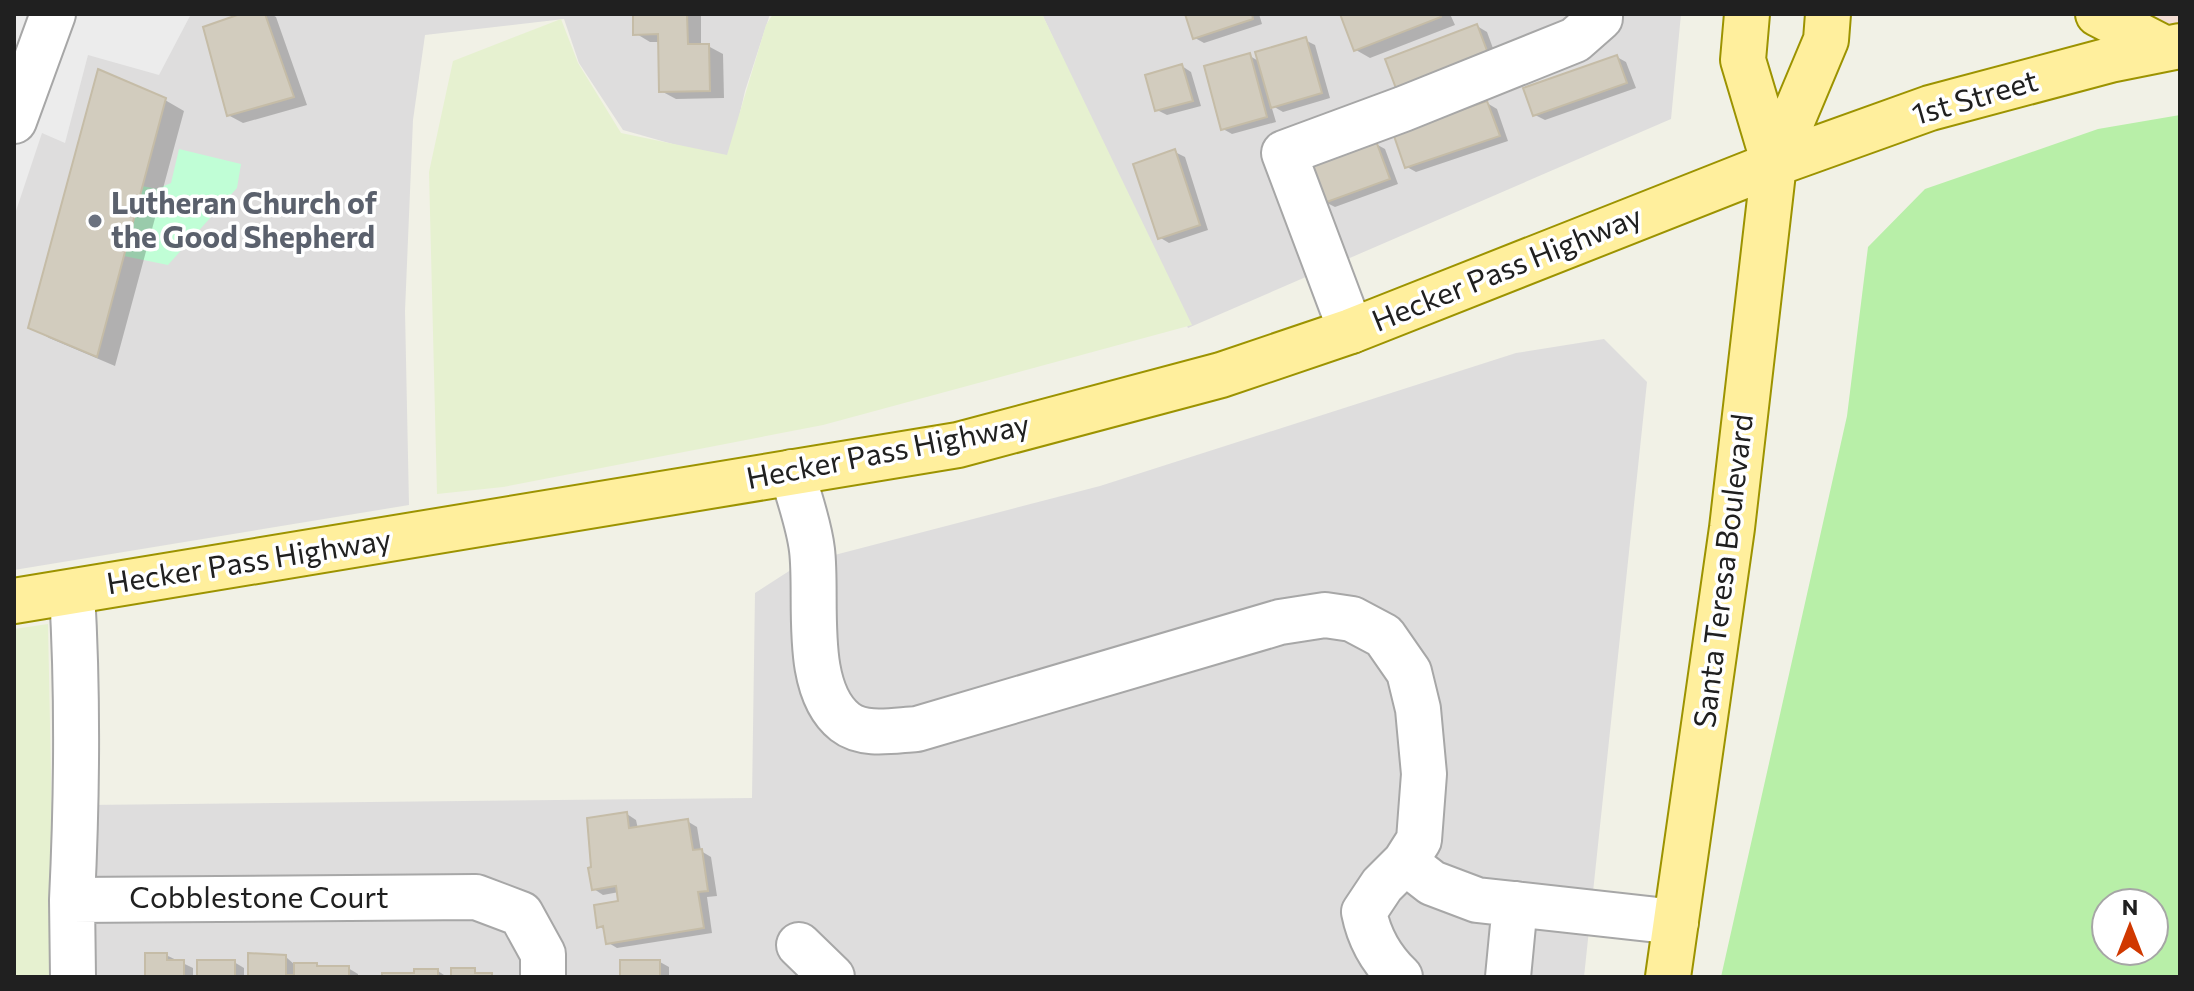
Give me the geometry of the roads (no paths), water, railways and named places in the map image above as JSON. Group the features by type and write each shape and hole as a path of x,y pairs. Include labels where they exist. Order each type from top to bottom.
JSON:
{"main road":[{"name":"Santa Teresa Boulevard","path":"1747,14 1743,60 1774,164"},
{"name":"Santa Teresa Boulevard","path":"1668,977 1732,528 1774,164 1826,40 1828,14"},
{"path":"2098,14 2172,47"},
{"name":"1st Street","path":"1774,164 1930,108 2110,60 2172,47"},
{"name":"Hecker Pass Highway","path":"14,601 958,445 1221,375 1351,331 1774,164"}],"street":[{"path":"14,121 53,14"},
{"path":"1351,331 1284,153 1575,40 1600,18 1600,14"},
{"path":"792,472 812,549 816,658 827,700 846,723 871,732 917,729 1280,622 1325,615 1352,619 1384,636 1409,672 1418,709 1424,774 1419,840 1364,912 1368,933 1390,968 1400,977"},
{"path":"72,592 76,657 73,977"},
{"path":"1405,862 1432,883 1477,900 1676,922"},
{"name":"Cobblestone Court","path":"72,900 476,897 521,914 543,954 543,977"},
{"path":"1508,977 1515,904"},
{"path":"799,945 832,977"}],"place":[{"name":"Lutheran Church of the Good Shepherd","path":"95,221"}]}
